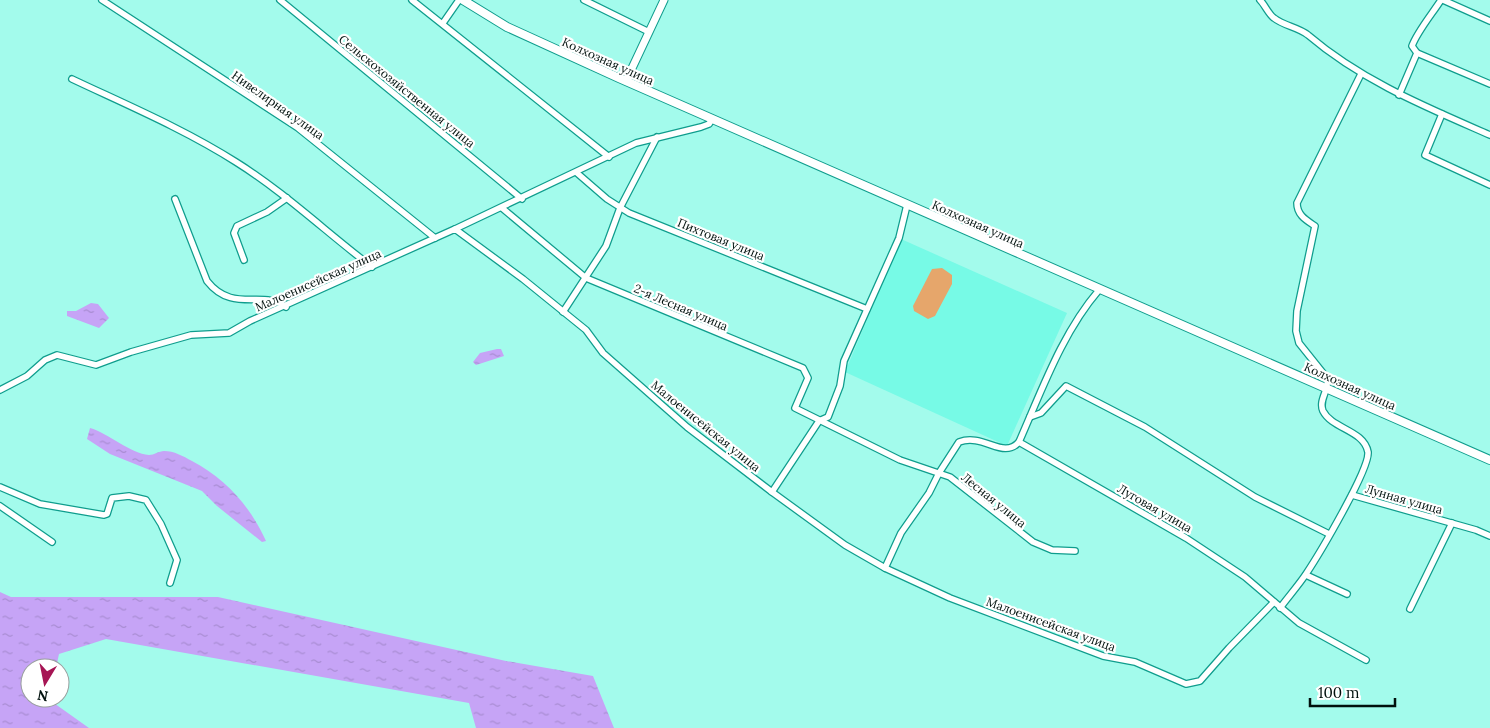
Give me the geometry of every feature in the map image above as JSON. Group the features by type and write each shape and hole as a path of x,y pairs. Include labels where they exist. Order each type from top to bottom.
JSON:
{"main road":[{"name":"Колхозная улица","path":"464,0 507,27 626,81 1490,460"}],"street":[{"name":"Нивелирная улица","path":"102,0 298,128 435,238"},
{"name":"Сельскохозяйственная улица","path":"280,0 522,199"},
{"path":"412,0 610,157"},
{"path":"443,23 464,0"},
{"path":"584,0 649,32"},
{"path":"626,81 664,0"},
{"path":"1260,0 1273,18 1308,34 1316,43 1361,74 1399,95 1490,134"},
{"path":"1267,8 1269,0"},
{"path":"1490,21 1442,0 1423,30 1415,37 1412,46 1417,53 1490,84"},
{"path":"1399,95 1417,53"},
{"path":"1280,608 1306,575 1352,495 1367,462 1368,451 1362,442 1329,419 1324,413 1322,406 1328,383 1327,378 1299,343 1296,331 1297,311 1315,226 1300,215 1297,203 1361,74"},
{"path":"72,79 184,132 236,162 287,198 315,223 372,267"},
{"path":"1442,114 1425,155 1490,185"},
{"path":"455,229 636,144 701,127 709,124 712,119"},
{"path":"563,312 606,246 620,208 657,138"},
{"name":"Пихтовая улица","path":"577,173 620,208 867,309"},
{"path":"244,260 234,234 237,226 267,212 287,198"},
{"path":"175,199 207,282 214,289 229,298 274,302 286,306"},
{"path":"772,492 819,421 828,418 840,386 844,361 899,238 907,205"},
{"name":"2-я Лесная улица","path":"502,208 586,278 804,368 808,378 795,408 819,421"},
{"name":"Малоенисейская улица","path":"0,390 27,376 51,356 57,355 96,365 131,352 191,335 212,336 229,333 250,321 455,229 523,279 586,330 603,353 686,427 772,492 845,545 886,568 950,598 1103,656 1135,662 1186,684 1200,681 1274,602"},
{"path":"886,568 901,533 929,493 939,473 960,442 978,440 1004,450 1010,449 1019,442 1065,340 1085,306 1099,290"},
{"path":"1030,417 1040,413 1066,386 1146,428 1255,497 1329,534"},
{"name":"Лесная улица","path":"819,421 900,460 939,473 966,488 1033,542 1052,550 1075,551"},
{"name":"Луговая улица","path":"1019,442 1186,538 1245,577 1280,608 1306,627 1366,660"},
{"path":"0,487 40,504 104,515 107,514 112,498 129,496 146,500 161,524 177,560 170,583"},
{"name":"Лунная улица","path":"1352,495 1452,523 1490,536"},
{"path":"0,506 52,542"},
{"name":"Лунная улица","path":"1410,609 1452,523"},
{"path":"1306,575 1347,594"}],"shaded area":[{"path":"901,239 1067,313 1007,446 845,372"},
{"path":"942,268 952,275 952,284 935,316 928,319 914,311 913,306 932,269"}],"water":[{"path":"91,303 98,304 109,318 99,328 67,316 67,311 76,311"},
{"path":"501,349 504,356 476,365 473,362 480,353"},
{"path":"90,428 142,454 149,455 162,451 171,452 204,468 226,485 245,505 266,541 262,542 217,506 202,491 110,454 87,439"},
{"path":"0,592 11,597 218,597 506,661 593,676 614,728 476,728 469,703 106,639 59,654 58,658 20,658 20,708 61,708 89,728 0,728"}]}
